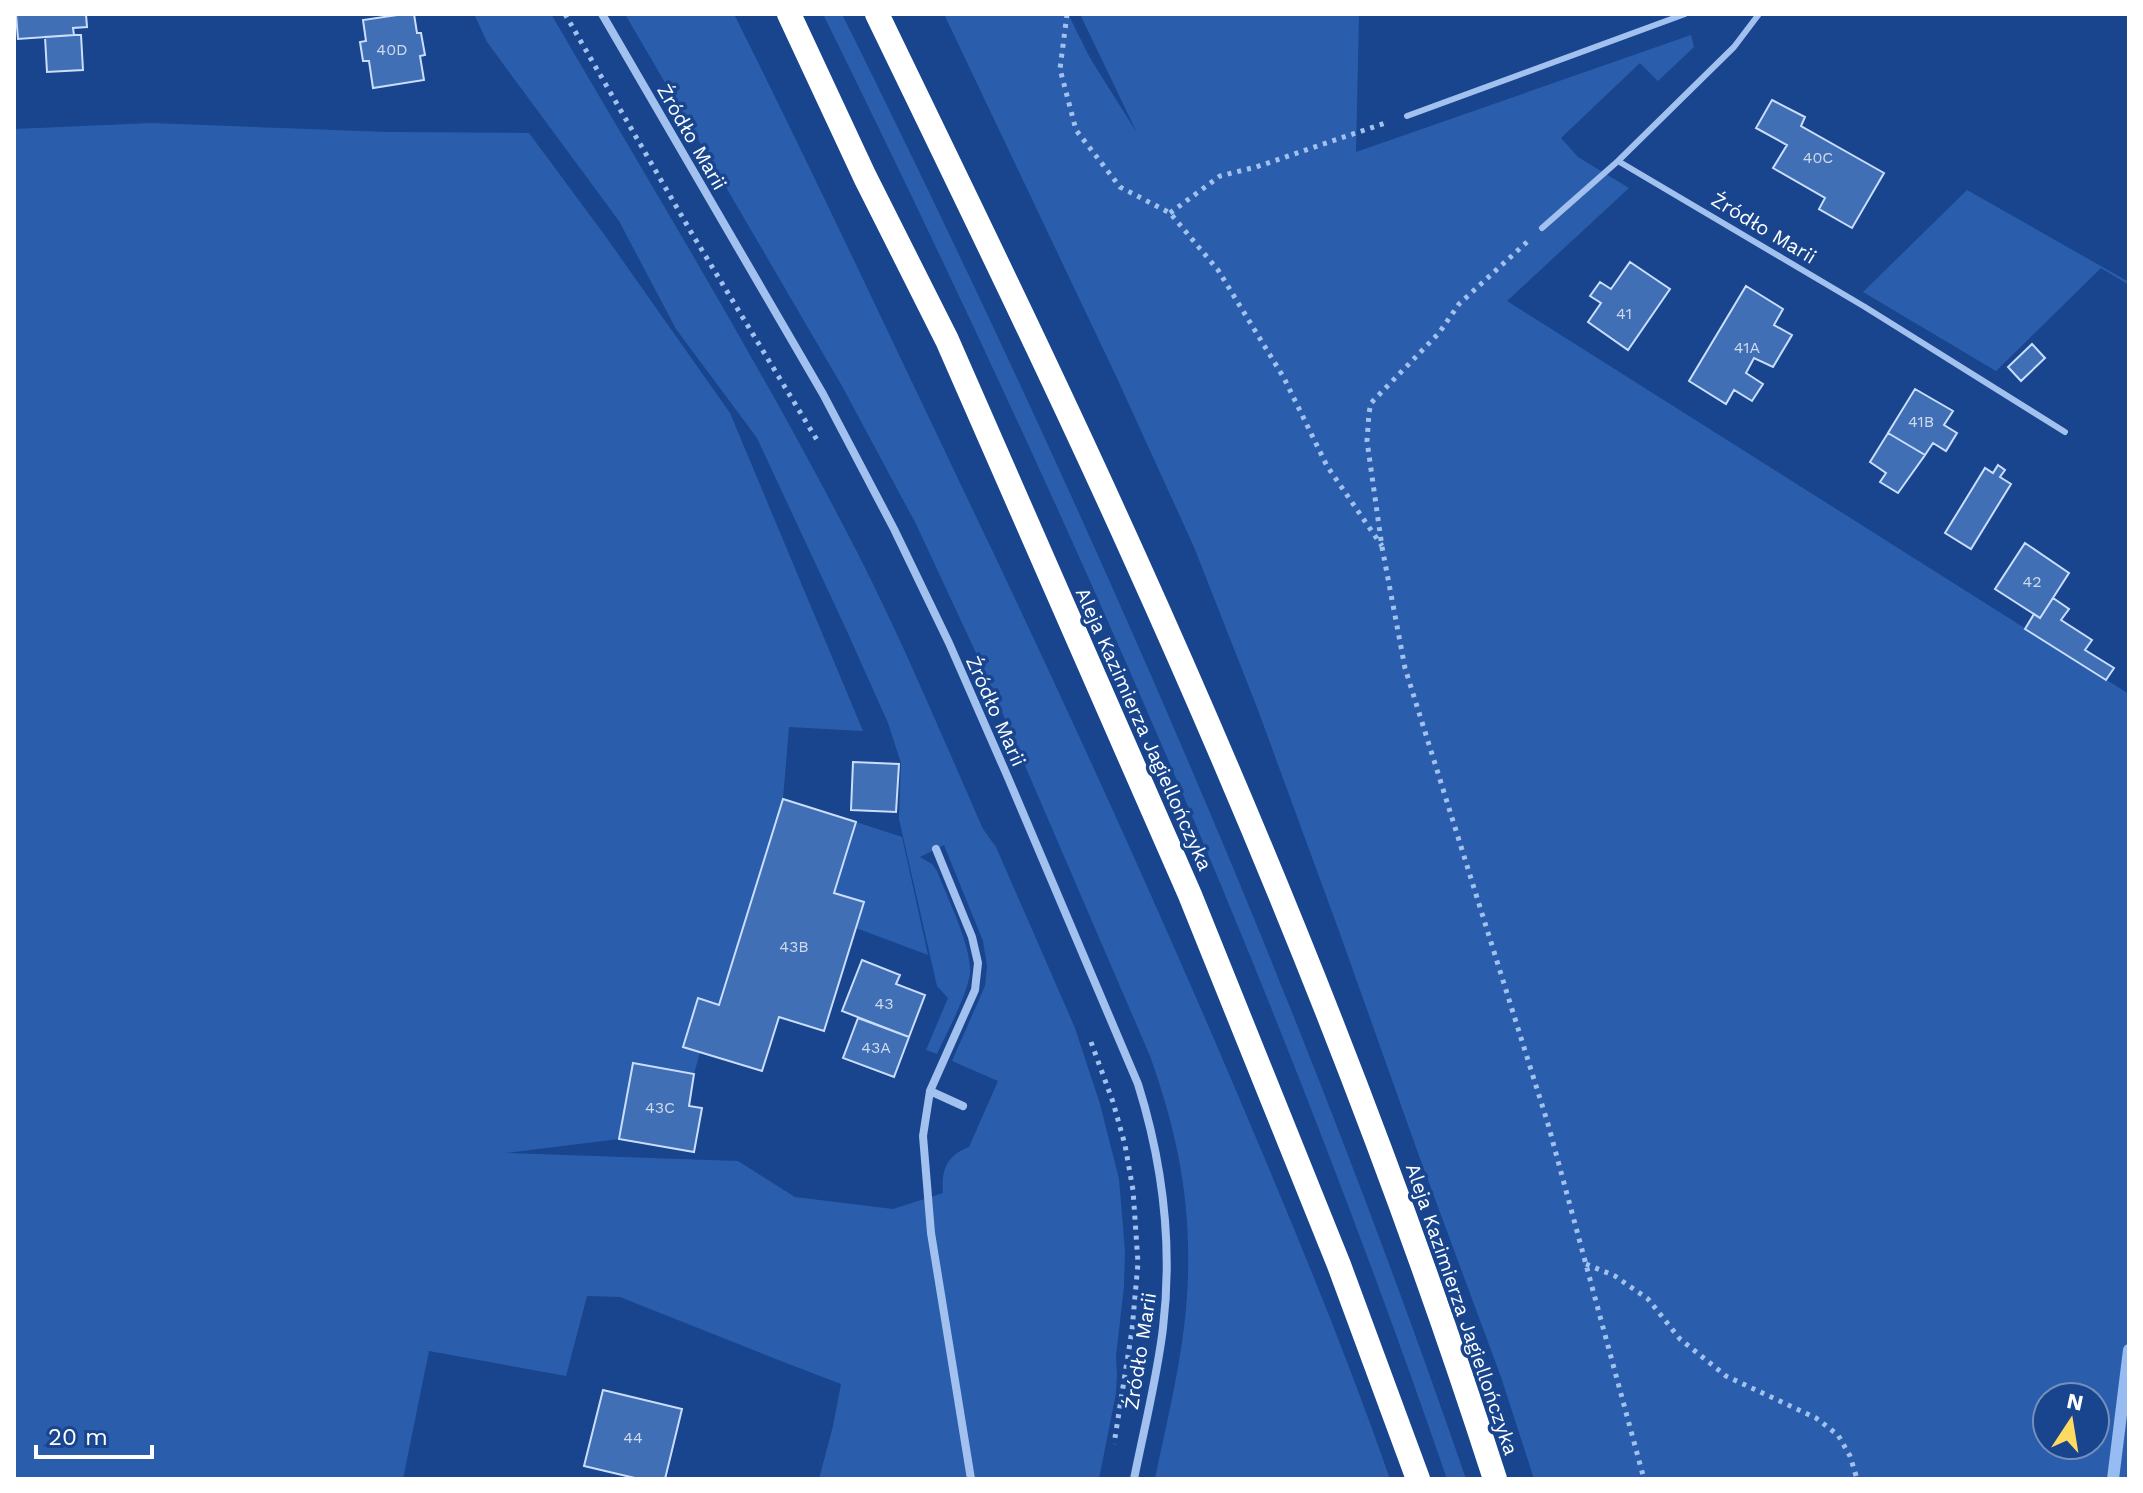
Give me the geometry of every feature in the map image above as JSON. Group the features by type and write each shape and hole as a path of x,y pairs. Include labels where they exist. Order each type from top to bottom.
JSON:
{"highway":[{"name":"Aleja Kazimierza Jagiellończyka","path":"789,14 865,177 947,340 1190,895 1339,1265 1418,1479"},
{"name":"Aleja Kazimierza Jagiellończyka","path":"877,14 1091,461 1245,812 1395,1188 1495,1479"}],"street":[{"name":"Źródło Marii","path":"602,14 823,394 899,540 1000,759 1138,1084 1160,1171 1167,1227 1167,1257 1163,1330 1134,1479"},
{"path":"936,849 972,937 978,963 975,990 930,1091 923,1136 931,1233 971,1479"},
{"path":"930,1091 963,1106"}],"lane":[{"path":"1407,116 1685,14"},
{"path":"1542,228 1618,161 1734,47 1759,14"},
{"name":"Źródło Marii","path":"1618,161 1865,307 2065,432"}],"path":[{"path":"565,14 820,445"},
{"path":"1067,14 1060,69 1076,130 1120,187 1170,213 1218,270 1284,378 1327,466 1382,547"},
{"path":"1170,213 1220,176 1256,167 1407,116"},
{"path":"1542,228 1459,304 1439,333 1371,403 1367,441 1382,547 1405,668 1548,1124 1644,1479"},
{"path":"1089,1035 1125,1145 1133,1190 1137,1250 1132,1330 1112,1451"},
{"path":"1586,1264 1615,1276 1648,1299 1680,1339 1726,1376 1816,1418 1838,1435 1850,1456 1857,1479"}],"shaded area":[{"path":"474,14 551,14 746,348 857,552 983,829 996,847 1075,1028 1100,1104 1119,1179 1125,1251 1116,1393 1099,1479 819,1479 841,1384 620,1297 587,1296 566,1376 429,1351 403,1479 14,1479 14,129 151,123 387,132 529,133 730,413 863,731 789,727 783,799 719,1005 698,998 683,1046 700,1052 694,1074 633,1063 619,1139 505,1153 738,1161 795,1197 893,1209 943,1193 947,1164 955,1154 969,1147 998,1081 952,1061 985,986 987,966 983,941 944,845 920,857 937,871 963,936 970,973 961,1003 937,1054 926,1050 948,998 937,986 899,819 901,763 888,723 757,438 676,329 619,221 487,42"},
{"path":"625,14 734,14 993,552 1145,882 1294,1229 1390,1479 1155,1479 1181,1350 1187,1298 1188,1243 1180,1162 1150,1056 983,668 916,524 842,386"},
{"path":"823,14 842,14 1015,373 1098,554 1255,920 1329,1105 1466,1479 1447,1479 1310,1105 1236,920 1078,555 995,373"},
{"path":"944,14 1068,14 1090,58 1137,133 1080,14 1359,14 1356,152 1691,35 1694,47 1658,81 1640,63 1561,138 1578,157 1629,188 1507,301 2129,694 2129,1479 1534,1479 1501,1377 1339,931 1194,547"},
{"path":"1967,190 2129,282 2129,285 2101,268 1996,371 1863,292"},
{"path":"856,822 902,837 928,955 856,928 864,903 834,893"}],"building":[{"path":"16,14 86,14 87,27 73,28 74,35 18,39"},
{"path":"414,14 417,33 421,33 425,55 420,56 424,80 373,88 369,61 363,61 360,42 366,41 363,20"},
{"path":"81,35 83,70 47,72 45,37"},
{"path":"1772,100 1805,117 1801,126 1884,173 1852,228 1819,209 1825,198 1773,168 1787,145 1756,128"},
{"path":"1630,262 1670,289 1628,350 1588,322 1601,303 1590,296 1600,282 1611,289"},
{"path":"1746,286 1783,309 1774,325 1792,335 1773,367 1754,358 1746,373 1763,384 1752,401 1734,390 1726,404 1689,381"},
{"path":"2032,344 2045,358 2021,381 2008,367"},
{"path":"1915,389 1953,411 1944,425 1957,433 1946,451 1933,443 1925,455 1888,433"},
{"path":"1888,433 1925,455 1898,493 1880,482 1886,473 1870,462"},
{"path":"1998,465 2005,470 2000,477 2011,484 1971,549 1945,533 1985,468 1993,473"},
{"path":"2025,543 2069,573 2040,618 1995,589"},
{"path":"2053,598 2069,609 2061,620 2092,640 2085,650 2114,668 2106,680 2025,629 2034,614 2040,618"},
{"path":"853,762 899,764 896,812 851,810"},
{"path":"783,799 856,822 834,893 864,902 824,1031 779,1017 762,1071 683,1047 698,998 719,1005"},
{"path":"862,960 900,975 896,984 925,995 909,1037 842,1011"},
{"path":"858,1018 909,1037 894,1077 843,1058"},
{"path":"633,1063 694,1074 689,1106 702,1108 694,1152 619,1139"},
{"path":"603,1390 682,1409 665,1479 639,1479 584,1466"}],"waterway":[{"name":"Źródło Marii","path":"2113,1479 2129,1350"}]}
